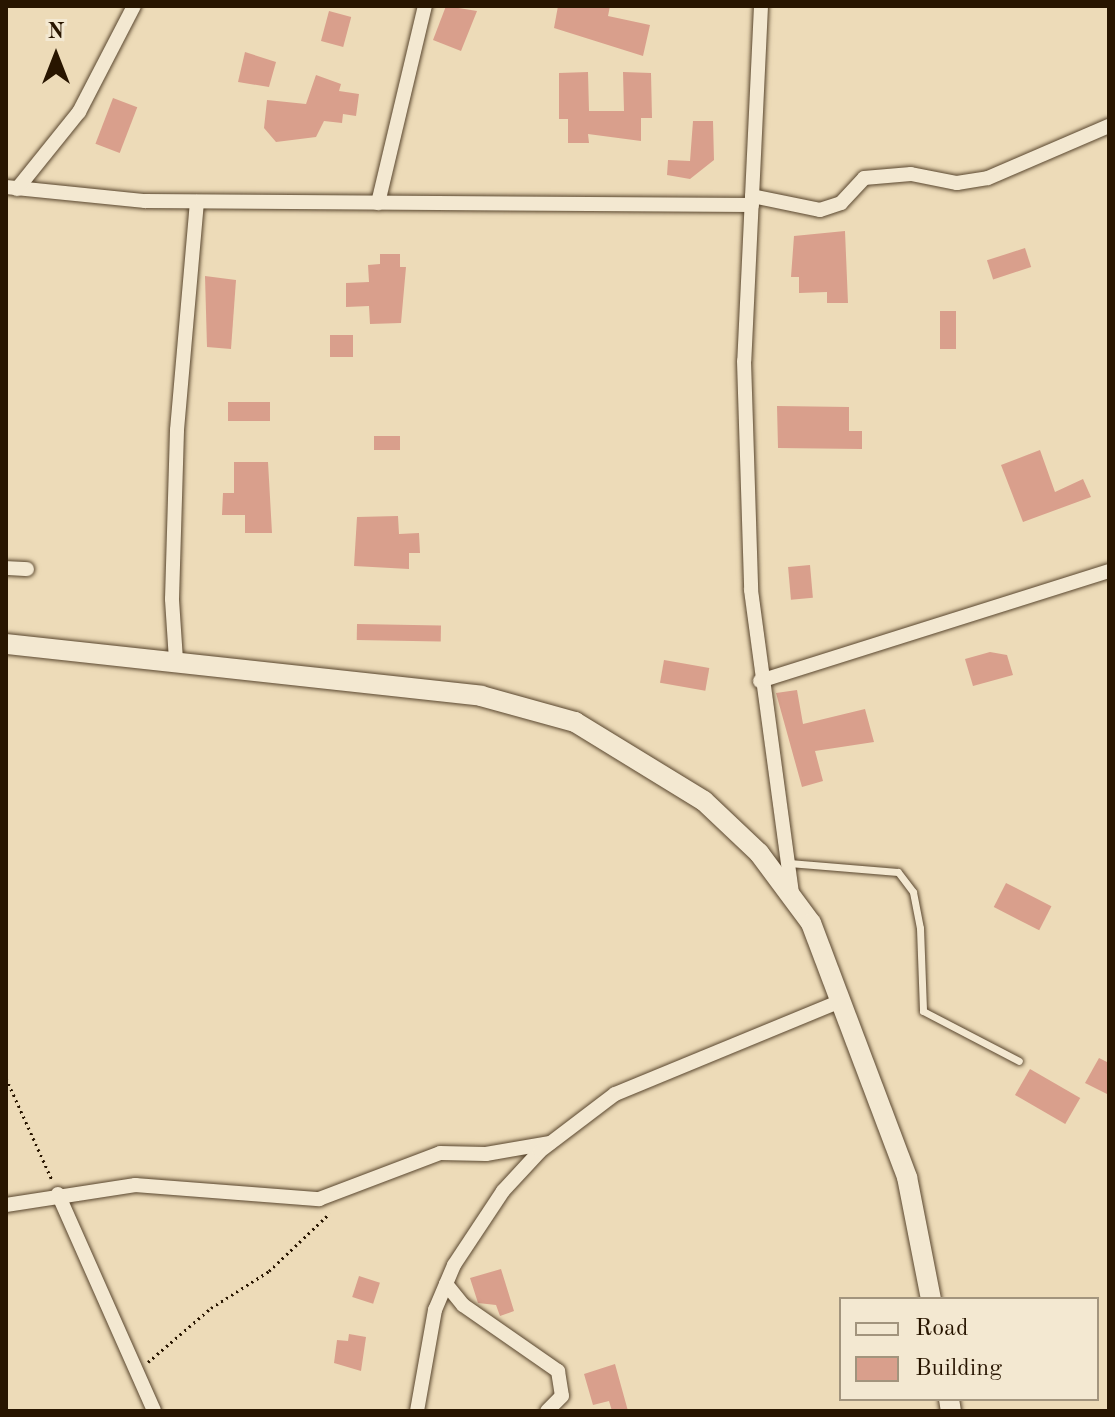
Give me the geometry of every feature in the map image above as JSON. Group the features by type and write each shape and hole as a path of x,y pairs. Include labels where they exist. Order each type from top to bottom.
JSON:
{"street":[{"path":"11,188 79,112 134,6"},
{"path":"378,203 425,6"},
{"path":"761,6 744,361 751,590 760,681 792,896"},
{"path":"11,188 197,202 752,200 820,210 841,203 864,178 911,174 957,183 988,178 1109,126"},
{"path":"176,660 172,599 177,430 197,202"},
{"path":"6,568 27,569"},
{"path":"760,681 1109,571"},
{"path":"6,644 176,660 481,696 575,722 704,801 759,853 811,923 907,1177 931,1297"},
{"path":"417,1411 446,1284 503,1191 550,1143 615,1094 841,1001"},
{"path":"6,1205 58,1194 135,1185 299,1201 344,1194 440,1153 486,1154 550,1143"},
{"path":"58,1194 154,1411"},
{"path":"446,1284 463,1305 558,1371 562,1396 547,1411"}],"lane":[{"path":"789,863 898,872 913,892 920,928 923,1011 1019,1061"}],"path":[{"path":"6,1078 58,1194"},
{"path":"136,1373 211,1308 269,1271 344,1194"}],"building":[{"path":"446,6 477,11 461,51 433,40"},
{"path":"558,6 610,6 608,16 650,25 643,56 554,28"},
{"path":"329,11 351,17 343,47 321,41"},
{"path":"245,52 276,62 269,87 238,82"},
{"path":"588,72 589,111 624,111 623,72 651,73 652,118 641,118 641,141 588,134 589,143 568,143 568,119 559,119 559,73"},
{"path":"316,75 341,84 339,91 359,94 356,116 343,114 342,123 324,121 316,137 276,142 264,128 267,100 306,104"},
{"path":"113,98 137,107 120,153 95,144"},
{"path":"693,121 713,121 714,160 690,179 667,175 668,160 690,161"},
{"path":"845,231 848,303 827,303 827,292 799,293 799,277 791,277 794,236"},
{"path":"1025,248 1031,267 993,279 987,260"},
{"path":"380,254 400,254 400,267 406,267 401,323 370,324 369,306 346,307 346,283 369,282 368,265 380,264"},
{"path":"205,276 236,280 231,349 207,347"},
{"path":"940,311 956,311 956,349 940,349"},
{"path":"330,335 353,335 353,357 330,357"},
{"path":"228,402 270,402 270,421 228,421"},
{"path":"777,406 849,407 849,431 862,431 862,449 778,448"},
{"path":"374,436 400,436 400,450 374,450"},
{"path":"1040,450 1055,492 1083,479 1091,497 1023,522 1001,465"},
{"path":"234,462 268,462 272,533 245,533 245,515 222,515 223,493 234,493"},
{"path":"398,516 399,534 419,533 420,553 409,553 409,569 354,566 357,517"},
{"path":"810,565 813,598 791,600 788,567"},
{"path":"357,624 441,625 441,641 357,640"},
{"path":"990,652 1007,655 1013,675 973,686 965,659"},
{"path":"664,660 709,668 705,691 660,683"},
{"path":"797,690 803,724 865,709 874,742 815,751 823,781 802,787 776,693"},
{"path":"1006,883 1051,906 1039,930 994,907"},
{"path":"1099,1058 1109,1063 1109,1095 1085,1083"},
{"path":"1030,1069 1080,1098 1065,1124 1015,1095"},
{"path":"501,1269 514,1311 500,1316 496,1305 478,1303 470,1278"},
{"path":"359,1276 380,1283 373,1304 352,1297"},
{"path":"349,1334 366,1337 361,1371 334,1363 337,1340 348,1341"},
{"path":"615,1364 628,1411 612,1411 609,1401 593,1405 584,1374"}]}
